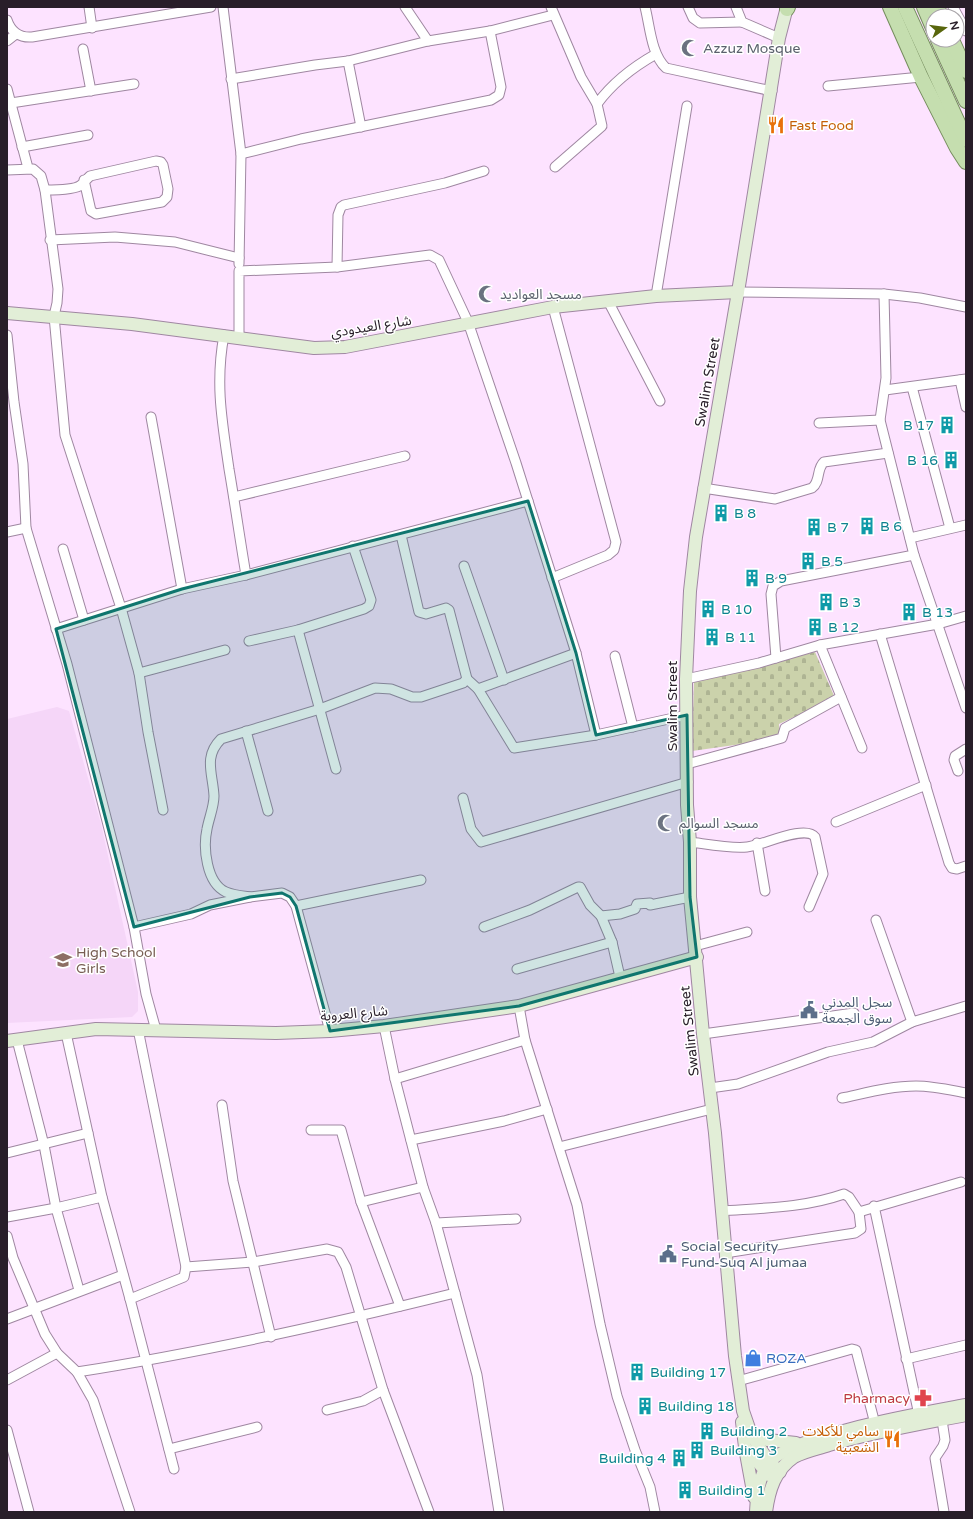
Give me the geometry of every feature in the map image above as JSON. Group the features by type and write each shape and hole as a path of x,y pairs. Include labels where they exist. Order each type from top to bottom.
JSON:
{"main road":[{"path":"890,7 921,77 966,162"},
{"path":"905,7 966,140"},
{"name":"Swalim Street","path":"767,1466 751,1434 743,1411 738,1381 690,897 690,842 687,805 686,679 690,591 703,488 772,91 779,38 787,8"},
{"path":"942,48 966,101"},
{"path":"956,48 966,70"},
{"name":"شارع العيدودي","path":"7,314 54,316 132,324 240,337 314,348 345,347 416,334 468,322 553,307 656,296 738,292"},
{"name":"شارع العروبة","path":"12,1041 96,1029 276,1033 330,1031 384,1026 519,1006 620,977 696,951"},
{"path":"759,1511 777,1475 788,1462 802,1453 859,1432 875,1424 966,1405"},
{"name":"Swalim Street","path":"743,1411 742,1422 745,1447 777,1475"},
{"path":"759,1511 757,1492 767,1466 777,1454 799,1444 859,1432 966,1415"},
{"path":"751,1434 768,1440 799,1444"},
{"path":"745,1447 759,1511"}],"street":[{"path":"90,7 92,28"},
{"path":"7,20 10,27 16,34 32,37 211,7"},
{"path":"223,7 241,154 239,258 240,337"},
{"path":"405,7 428,41"},
{"path":"645,7 656,54 666,68 772,91"},
{"path":"688,7 693,18 700,23 742,22 779,38"},
{"path":"736,7 742,22"},
{"path":"231,79 348,61 428,41 490,32 552,11 581,76 597,104 602,126 554,167"},
{"path":"241,154 491,100 499,95 501,87 490,32"},
{"path":"7,41 16,34"},
{"path":"83,49 91,91"},
{"path":"597,104 614,83 636,66 656,54"},
{"path":"348,61 361,127"},
{"path":"828,86 921,77"},
{"path":"11,103 134,84"},
{"path":"7,90 28,168"},
{"path":"656,296 686,106"},
{"path":"22,147 88,135"},
{"path":"45,190 75,187 81,185 84,180 90,176 114,169 156,161 161,162 163,165 168,189 167,197 162,202 96,214 91,211 84,180"},
{"path":"7,170 28,168 37,171 41,176 45,190 50,240 58,289 57,304 54,316 65,435 121,608 139,673 148,732 163,810"},
{"path":"337,267 338,215 341,207 344,205 445,183 484,171"},
{"path":"50,240 115,238 175,242 239,258"},
{"path":"239,271 337,267 430,255 435,257 442,265 468,322 528,502 576,653 596,735"},
{"path":"738,292 884,294 920,298 966,306"},
{"path":"884,294 885,390 880,420 914,555 966,708"},
{"path":"608,301 660,401"},
{"path":"552,578 608,555 614,550 616,542 553,307"},
{"path":"7,335 10,402 24,464 26,528 67,664 134,927 146,994 156,1030"},
{"path":"224,335 218,382 221,416 246,575"},
{"path":"885,390 963,380 966,407"},
{"path":"912,387 950,528"},
{"path":"151,417 182,589"},
{"path":"819,423 880,420"},
{"path":"703,488 761,498 783,498 815,486 820,465 824,462 888,453"},
{"path":"234,497 405,456"},
{"path":"56,629 182,589 246,575 353,546 528,502"},
{"path":"910,538 966,524"},
{"path":"7,532 26,528"},
{"path":"400,535 419,612 426,614 446,608 449,610 467,679 478,689 514,748 596,735 687,714"},
{"path":"249,641 298,630 364,609 371,600 353,546"},
{"path":"63,549 84,620"},
{"path":"776,658 771,594 773,586 781,581 914,555"},
{"path":"464,566 504,680"},
{"path":"686,679 776,658 820,645 938,624 966,616"},
{"path":"298,630 336,769"},
{"path":"880,634 949,863 952,868 957,869 966,866"},
{"path":"820,645 862,748"},
{"path":"139,673 225,650"},
{"path":"478,689 576,653"},
{"path":"615,656 633,727"},
{"path":"250,897 225,892 214,880 207,863 204,847 214,797 210,756 213,747 221,739 320,709 375,688 391,689 412,697 421,697 463,683 467,679"},
{"path":"687,764 782,738 785,728 841,697"},
{"path":"246,731 268,811"},
{"path":"958,771 954,756 966,749"},
{"path":"463,798 471,829 481,842 688,782"},
{"path":"836,822 926,785"},
{"path":"690,842 747,847 781,837 808,832 812,834 823,870 809,907"},
{"path":"758,843 765,891"},
{"path":"296,906 421,880"},
{"path":"484,927 530,910 578,887 584,893 590,905 600,916 612,942 620,977"},
{"path":"134,927 192,914 210,905 250,897 282,893 290,897 296,906 330,1031"},
{"path":"600,916 620,914 635,909 637,904 650,903 650,905 690,897"},
{"path":"876,920 912,1022"},
{"path":"696,951 747,932"},
{"path":"517,969 612,942"},
{"path":"519,1006 525,1040 577,1205 600,1324 618,1396 635,1450 650,1487 655,1512"},
{"path":"710,1088 738,1084 828,1052 873,1042 912,1022 966,1006"},
{"path":"703,1034 854,1013"},
{"path":"384,1026 395,1079 423,1187 436,1223 477,1375 499,1512"},
{"path":"130,1299 184,1277 186,1267 138,1029"},
{"path":"66,1033 102,1197 174,1469"},
{"path":"395,1079 525,1040"},
{"path":"12,1041 44,1145 56,1208 79,1290"},
{"path":"842,1098 893,1088 915,1086 932,1087 966,1093"},
{"path":"222,1105 233,1181 270,1336"},
{"path":"411,1140 504,1121 547,1109"},
{"path":"559,1147 712,1109"},
{"path":"311,1130 341,1130 362,1202 400,1306"},
{"path":"7,1153 44,1145 88,1132"},
{"path":"859,1212 874,1206 961,1182"},
{"path":"362,1202 423,1187"},
{"path":"721,1211 786,1207 813,1203 844,1194 849,1197 859,1212 862,1225 861,1229 855,1233 725,1253"},
{"path":"7,1217 56,1208 102,1197"},
{"path":"874,1206 919,1415"},
{"path":"436,1223 516,1219"},
{"path":"7,1236 10,1258 45,1334 57,1353 77,1372 93,1400 130,1512"},
{"path":"186,1267 253,1262 327,1249 338,1252 346,1267 382,1390 429,1512"},
{"path":"7,1319 34,1310 79,1290 123,1275"},
{"path":"77,1372 145,1361 270,1336 455,1293"},
{"path":"906,1359 966,1345"},
{"path":"738,1381 852,1349 856,1350 875,1424"},
{"path":"7,1380 57,1353"},
{"path":"327,1410 363,1401 382,1390"},
{"path":"942,1420 945,1440 935,1458 944,1512"},
{"path":"169,1449 257,1427"},
{"path":"7,1430 29,1512"}],"highlighted area":[{"path":"528,501 576,653 596,735 687,715 690,897 697,957 519,1006 330,1031 296,906 290,897 282,893 250,897 134,927 56,629 182,589"}],"shaded area":[{"path":"57,707 69,711 101,824 138,992 138,1011 132,1017 7,1023 7,719"}],"green space":[{"path":"815,652 835,698 779,724 780,735 756,742 692,751 694,682"}],"place":[{"name":"Azzuz Mosque","path":"690,48"},
{"name":"Fast Food","path":"776,125"},
{"name":"مسجد العواديد","path":"487,294"},
{"name":"B 17","path":"947,425"},
{"name":"B 16","path":"951,460"},
{"name":"B 8","path":"721,513"},
{"name":"B 6","path":"867,526"},
{"name":"B 7","path":"814,527"},
{"name":"B 5","path":"808,561"},
{"name":"B 9","path":"752,578"},
{"name":"B 3","path":"826,602"},
{"name":"B 10","path":"708,609"},
{"name":"B 13","path":"909,612"},
{"name":"B 12","path":"815,627"},
{"name":"B 11","path":"712,637"},
{"name":"مسجد السوالم","path":"666,823"},
{"name":"High School Girls","path":"63,960"},
{"name":"سجل المدني سوق الجمعة","path":"809,1010"},
{"name":"Social Security Fund-Suq Al jumaa","path":"668,1254"},
{"name":"ROZA","path":"753,1358"},
{"name":"Building 17","path":"637,1372"},
{"name":"Pharmacy","path":"923,1398"},
{"name":"Building 18","path":"645,1406"},
{"name":"Building 2","path":"707,1431"},
{"name":"سامي للأكلات الشعبية","path":"892,1439"},
{"name":"Building 3","path":"697,1450"},
{"name":"Building 4","path":"679,1458"},
{"name":"Building 1","path":"685,1490"}]}
